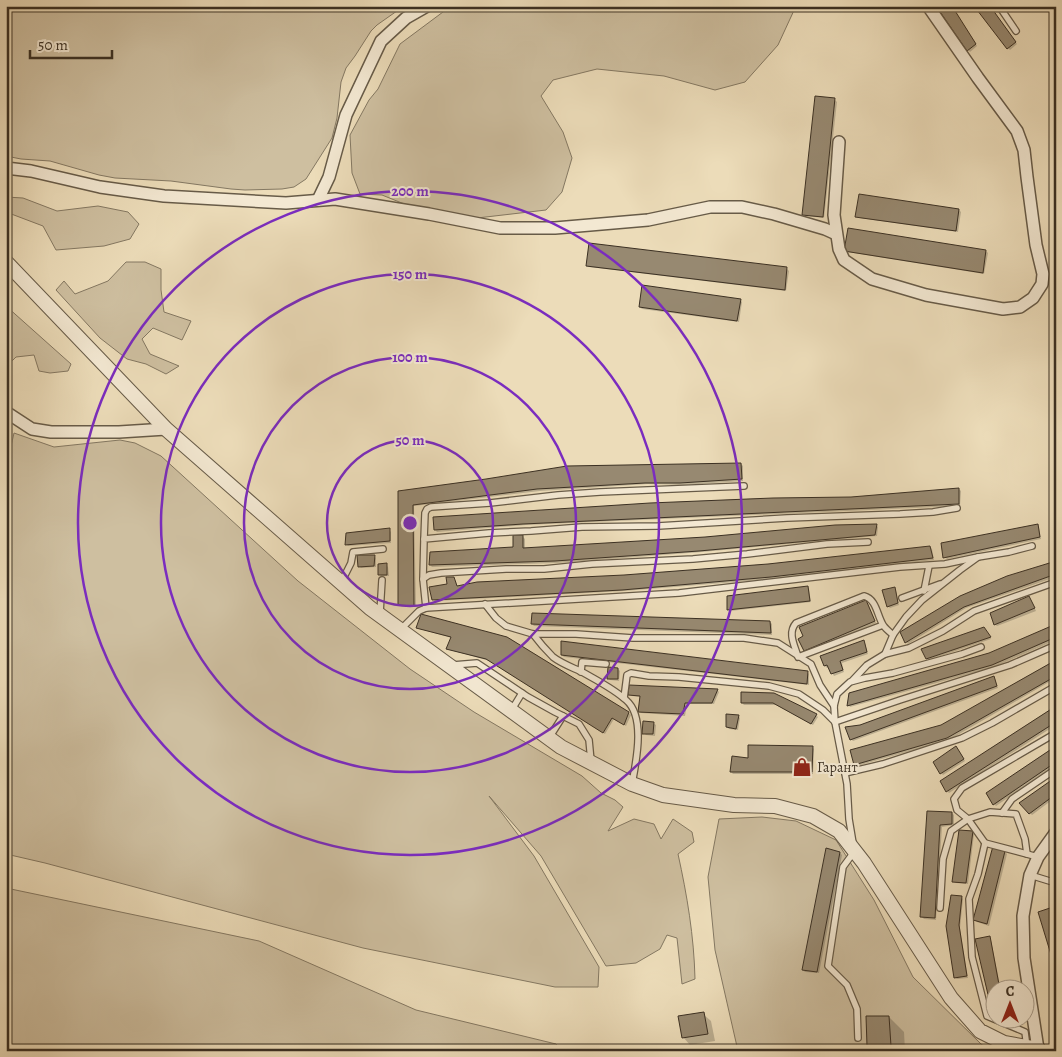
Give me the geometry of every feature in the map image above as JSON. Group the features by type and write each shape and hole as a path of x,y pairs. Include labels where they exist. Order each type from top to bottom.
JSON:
{"street":[{"path":"318,200 330,177 346,115 381,41 406,18 428,6"},
{"path":"839,142 834,215 839,249 844,260 872,279 926,295 1003,309 1020,307 1033,298 1042,284 1043,274 1036,245 1024,150 1018,131 928,6"},
{"path":"6,168 31,171 100,187 164,196 286,203 335,199 500,228 555,228 620,223 648,220 710,207 742,207 774,214 836,234"},
{"path":"6,262 166,429 341,583 370,608 561,747 632,784 663,795 734,805 776,806 813,816 839,831 864,863 950,998 980,1031 1004,1043 1034,1049 1024,958 1022,916 1032,855 1056,832"},
{"path":"6,412 32,429 51,432 119,432 166,429"}],"lane":[{"path":"999,6 1016,31"},
{"path":"426,608 423,579 425,513 431,507 600,492 744,486"},
{"path":"424,539 582,527 658,526 787,518 900,514 957,508"},
{"path":"423,579 429,575 442,573 693,559 827,544 868,542"},
{"path":"400,630 419,611 426,608 679,594 900,567 944,564 1032,546"},
{"path":"341,583 351,563 353,552 383,549"},
{"path":"885,654 893,635 922,600 978,557"},
{"path":"922,600 929,566"},
{"path":"380,615 382,580"},
{"path":"858,1038 857,1009 847,985 828,966 843,867 854,851 849,819 847,784 835,722 834,706 837,694 867,665 885,654 910,648 943,631 974,611 1056,582"},
{"path":"902,598 942,584"},
{"path":"798,657 791,634 796,623 864,596 869,597 873,602 882,625 893,635"},
{"path":"485,604 496,618 506,626 533,634 576,634 633,638 744,638 778,643 811,664 820,685 834,706"},
{"path":"798,657 882,625"},
{"path":"533,634 554,658 628,701 635,714 638,733 637,760 632,784"},
{"path":"835,722 1010,665 1056,645"},
{"path":"850,682 893,673 962,654 981,646"},
{"path":"581,672 582,662 606,664"},
{"path":"449,665 478,663 522,693 579,724 589,740 591,763"},
{"path":"624,698 627,675 631,673 769,686 799,694 823,710 835,722"},
{"path":"845,773 883,764 962,738 1056,686"},
{"path":"511,711 522,693"},
{"path":"549,738 563,716"},
{"path":"1032,855 985,843 968,820 957,810 954,799 962,788 1056,733"},
{"path":"1002,813 1012,799 1056,769"},
{"path":"940,908 943,859 951,831 968,820 990,812 1016,814 1032,855"},
{"path":"985,843 978,874 969,899 972,957 987,1016 1026,1032 1034,1049"},
{"path":"1030,875 1056,883"}],"shaded area":[{"path":"6,6 404,6 371,31 346,68 341,82 337,118 332,138 306,179 294,187 245,190 171,181 115,178 50,161 6,156"},
{"path":"451,6 796,6 778,45 745,82 715,90 664,76 597,69 553,80 541,96 563,132 572,158 562,192 546,210 460,220 429,214 382,195 360,194 352,173 350,135 369,100 378,89 400,44"},
{"path":"6,197 23,198 57,211 98,206 128,212 139,224 130,239 104,246 56,250 43,226 6,212"},
{"path":"126,262 145,262 161,269 164,312 191,321 182,340 153,328 142,339 150,354 179,366 166,374 146,364 127,359 100,338 56,290 64,281 75,294 108,281"},
{"path":"6,306 71,364 68,371 50,373 39,371 34,355 16,357 6,367"},
{"path":"14,433 54,447 120,440 135,443 161,456 298,581 410,669 474,712 582,776 601,793 615,800 623,807 608,831 634,819 654,824 661,839 673,819 692,832 694,842 678,854 690,916 695,979 682,984 677,938 667,935 660,949 636,963 606,966 541,856 489,796 534,856 599,967 598,987 555,987 363,948 6,854 6,455 9,455"},
{"path":"762,817 796,821 836,840 874,900 913,977 989,1051 738,1051 715,950 708,877 719,819"},
{"path":"6,888 259,941 416,1010 556,1044 563,1051 6,1051"}],"building":[{"path":"936,6 952,6 976,44 967,51"},
{"path":"974,6 990,6 1016,42 1007,49"},
{"path":"815,96 835,98 823,217 802,215"},
{"path":"859,194 959,209 956,231 855,217"},
{"path":"848,228 986,250 983,273 844,251"},
{"path":"589,243 787,267 785,290 586,266"},
{"path":"642,285 741,299 737,321 639,307"},
{"path":"741,463 742,479 537,489 413,505 414,606 398,605 398,491 567,466"},
{"path":"959,488 959,504 523,524 434,530 433,517 650,503 851,497"},
{"path":"877,524 875,535 699,551 555,561 429,565 430,552 513,547 513,535 523,535 523,548 705,537 835,525"},
{"path":"1038,524 1040,537 943,558 941,543"},
{"path":"390,528 390,541 345,545 346,533"},
{"path":"930,546 933,558 771,577 622,590 432,600 429,587 447,584 446,577 454,577 457,586 477,582 624,575 768,564"},
{"path":"357,555 375,555 374,566 358,567"},
{"path":"1056,561 1056,574 964,607 905,643 900,632 960,596 1007,576"},
{"path":"387,563 387,575 378,575 378,564"},
{"path":"808,586 810,601 727,610 727,596"},
{"path":"895,587 898,603 887,607 882,590"},
{"path":"1029,596 1035,608 994,625 990,613"},
{"path":"866,600 875,621 804,651 798,639 803,636 799,627"},
{"path":"532,613 770,621 771,633 531,624"},
{"path":"421,614 507,637 629,712 624,725 612,718 603,733 486,659 446,649 451,637 416,628"},
{"path":"1056,624 1056,637 992,665 847,706 849,693 989,653"},
{"path":"984,627 991,637 926,659 921,649"},
{"path":"864,640 867,652 840,661 843,670 831,674 827,665 824,666 820,656"},
{"path":"561,641 808,671 807,684 561,655"},
{"path":"1056,660 1056,676 947,738 854,765 850,750 941,725"},
{"path":"608,667 618,668 618,679 607,679"},
{"path":"994,676 997,686 850,740 845,727 860,725"},
{"path":"629,685 718,689 712,703 685,703 683,714 638,712 640,696 628,695"},
{"path":"741,692 774,693 817,714 811,724 773,703 741,703"},
{"path":"1056,706 1056,722 946,792 940,781"},
{"path":"726,714 739,715 736,729 726,727"},
{"path":"643,721 654,722 653,734 642,734"},
{"path":"748,745 813,746 812,772 730,772 732,756 748,758"},
{"path":"956,746 964,759 940,774 933,762"},
{"path":"1056,746 1056,762 993,805 986,793"},
{"path":"1056,777 1056,794 1029,814 1019,803"},
{"path":"927,811 952,812 952,824 940,825 935,918 920,917"},
{"path":"959,830 973,831 966,883 952,882"},
{"path":"993,846 1005,851 987,924 973,920"},
{"path":"826,848 840,852 817,972 802,970"},
{"path":"951,895 962,896 959,925 967,976 954,978 946,926"},
{"path":"1056,906 1056,971 1038,912"},
{"path":"990,936 998,980 985,980 975,939"},
{"path":"704,1012 708,1034 682,1038 678,1016"},
{"path":"866,1016 889,1016 891,1046 867,1046"}],"place":[{"name":"Гарант","path":"802,767"}]}
